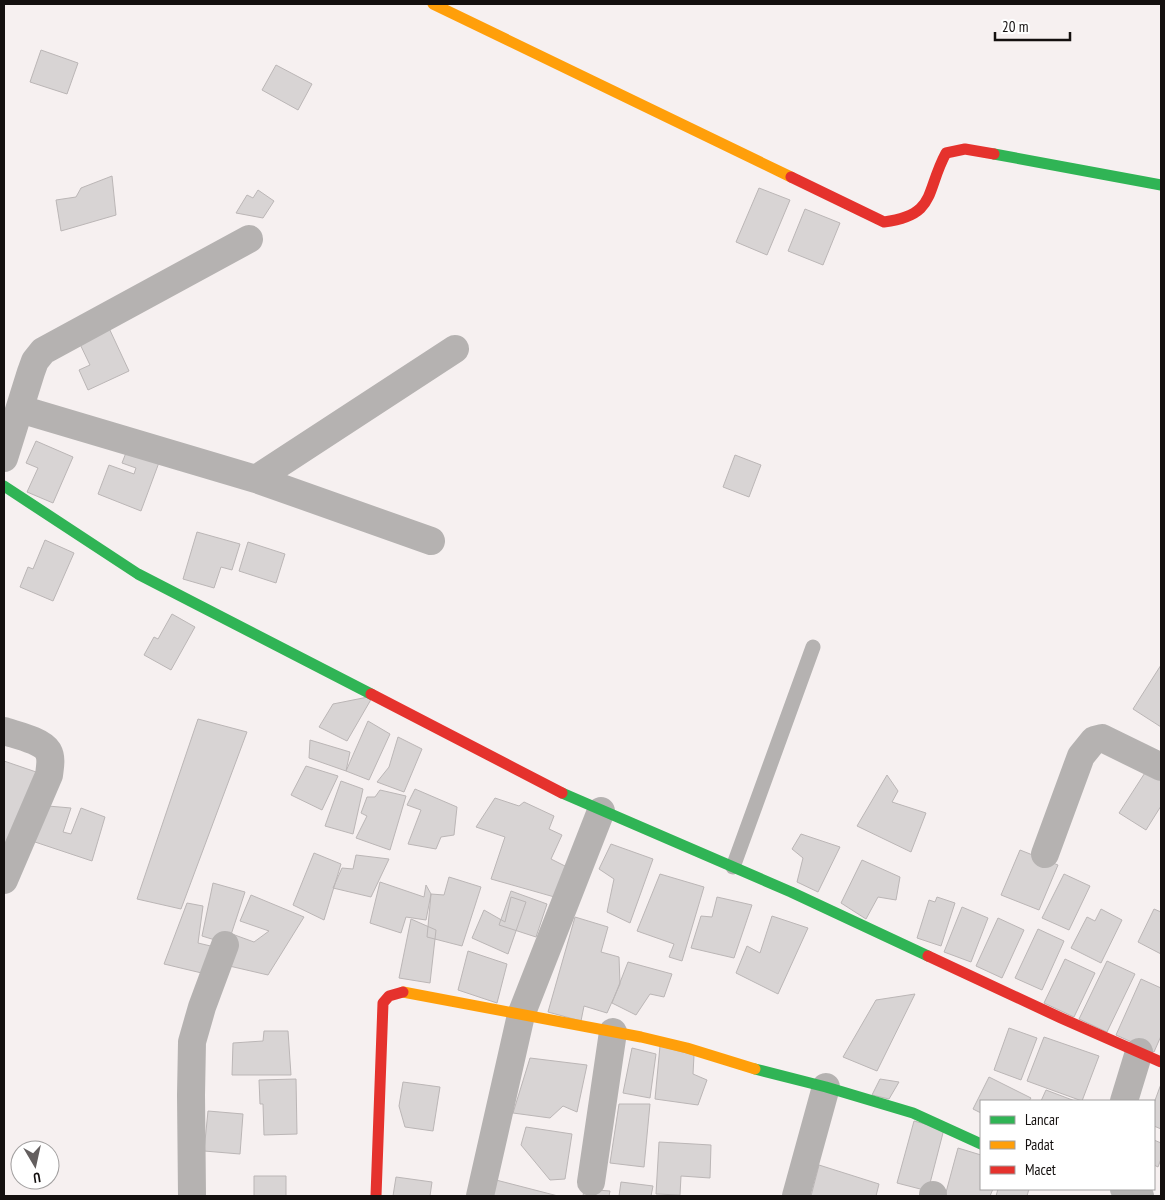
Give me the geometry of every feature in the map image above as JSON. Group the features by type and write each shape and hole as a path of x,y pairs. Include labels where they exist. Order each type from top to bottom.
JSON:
{"street":[{"path":"432,4 884,222 904,220 920,211 928,202 939,164 946,153 965,149 1161,185"},
{"path":"4,458 35,361 43,351 249,239"},
{"path":"256,479 456,349"},
{"path":"20,409 256,479 432,540"},
{"path":"4,486 138,574 565,795 733,867 1150,1057 1125,1100"},
{"path":"4,731 40,744 48,751 50,762 49,775 4,880"},
{"path":"1045,854 1081,756 1094,740 1102,738 1161,767"},
{"path":"480,1196 520,1015 601,811"},
{"path":"192,1196 192,1042 202,1007 225,945"},
{"path":"376,1196 383,1003 390,994 404,992 687,1048 739,1065 826,1087 913,1113 980,1144"},
{"path":"591,1182 613,1032"},
{"path":"796,1196 826,1087"},
{"path":"1126,1190 1140,1196"}],"lane":[{"path":"733,867 813,647"}],"building":[{"path":"41,50 78,63 67,94 30,82"},
{"path":"276,65 312,84 298,110 262,90"},
{"path":"112,176 116,215 61,231 56,200 76,197 81,188"},
{"path":"759,188 790,200 767,255 736,242"},
{"path":"258,190 274,201 263,218 236,213 247,195 253,198"},
{"path":"805,209 840,223 823,265 788,251"},
{"path":"108,326 129,371 88,390 79,370 90,365 78,340"},
{"path":"36,441 73,457 53,503 27,492 38,468 26,463"},
{"path":"129,445 161,457 141,511 98,494 109,465 134,474 136,468 122,463"},
{"path":"735,455 761,465 749,497 723,487"},
{"path":"197,532 240,544 232,570 221,567 214,588 183,579"},
{"path":"45,540 74,553 53,601 20,587 28,567 33,569"},
{"path":"248,542 285,554 276,583 239,571"},
{"path":"172,614 195,627 171,670 144,655 154,637 158,639"},
{"path":"1161,665 1161,727 1133,709"},
{"path":"373,696 347,741 319,727 333,704"},
{"path":"198,719 247,732 181,909 137,899"},
{"path":"368,721 390,734 369,780 346,771"},
{"path":"398,737 422,749 404,792 377,782 389,767"},
{"path":"310,740 350,752 346,771 309,758"},
{"path":"4,761 42,774 4,852"},
{"path":"1150,765 1161,772 1161,806 1146,830 1119,813"},
{"path":"306,766 338,776 322,810 291,795"},
{"path":"887,775 898,791 892,802 926,813 911,852 857,826"},
{"path":"341,781 363,789 353,834 325,826"},
{"path":"415,789 457,807 454,835 441,837 436,849 408,844 421,810 407,805"},
{"path":"380,790 406,796 390,850 356,838 367,816 361,813 367,797 375,797"},
{"path":"495,798 519,806 524,802 554,816 549,829 562,835 551,859 569,868 558,898 491,879 505,837 476,827"},
{"path":"48,806 71,808 63,832 71,834 81,808 105,817 92,861 32,841"},
{"path":"801,834 840,847 818,892 797,882 803,858 792,849"},
{"path":"611,844 653,859 630,923 607,912 614,879 599,869"},
{"path":"1020,850 1058,865 1039,910 1001,895"},
{"path":"314,853 341,864 324,920 293,905"},
{"path":"356,855 389,859 371,897 333,888 342,868 353,869"},
{"path":"862,860 900,877 896,900 878,897 866,919 841,903"},
{"path":"660,874 704,887 682,961 669,957 674,944 637,931"},
{"path":"1064,874 1090,886 1069,930 1042,918"},
{"path":"449,877 481,887 462,946 427,937 431,894 444,895"},
{"path":"380,882 424,897 426,885 431,894 426,920 406,917 401,933 370,923"},
{"path":"213,883 245,892 228,944 202,936"},
{"path":"511,891 547,904 536,937 499,925"},
{"path":"251,895 304,917 268,975 225,965 232,934 254,942 269,931 240,921"},
{"path":"511,897 526,902 508,954 472,938 484,910 505,922"},
{"path":"717,897 752,905 734,958 691,948 701,916 712,917"},
{"path":"937,897 955,903 941,946 917,938 929,900 935,902"},
{"path":"187,903 203,906 198,943 219,948 210,975 164,964"},
{"path":"962,907 988,918 971,962 944,952"},
{"path":"1101,909 1122,920 1101,963 1071,948 1087,917 1095,921"},
{"path":"1154,909 1161,912 1161,954 1138,942"},
{"path":"772,916 808,928 778,994 736,973 747,946 760,953"},
{"path":"575,917 608,927 601,952 619,957 620,984 607,1013 584,1006 581,1021 548,1012"},
{"path":"998,918 1024,930 1002,978 976,966"},
{"path":"411,919 436,930 430,983 399,978"},
{"path":"1038,929 1064,941 1042,990 1015,978"},
{"path":"468,951 507,964 497,1003 458,990"},
{"path":"1065,959 1095,973 1074,1017 1044,1003"},
{"path":"1107,961 1135,974 1107,1032 1079,1019"},
{"path":"628,962 672,974 664,997 650,994 636,1015 612,1003"},
{"path":"1141,979 1161,988 1161,1036 1154,1052 1116,1035"},
{"path":"915,994 877,1071 843,1057 876,1000"},
{"path":"1009,1028 1037,1038 1021,1080 994,1070"},
{"path":"264,1031 288,1031 291,1075 232,1075 233,1043 263,1041"},
{"path":"1044,1037 1099,1056 1082,1100 1027,1081"},
{"path":"660,1046 694,1055 693,1074 707,1080 698,1105 655,1099"},
{"path":"632,1048 656,1054 650,1098 623,1093"},
{"path":"530,1058 587,1065 577,1112 563,1106 550,1118 513,1113"},
{"path":"989,1077 1031,1098 1030,1100 980,1100 980,1112 973,1109"},
{"path":"296,1079 297,1134 264,1135 263,1104 260,1104 259,1080"},
{"path":"880,1079 899,1082 889,1099 872,1095"},
{"path":"403,1082 440,1087 433,1131 405,1127 399,1106"},
{"path":"1161,1084 1161,1129 1155,1126 1155,1100"},
{"path":"1046,1090 1072,1100 1041,1100"},
{"path":"619,1104 650,1104 644,1167 610,1163"},
{"path":"208,1111 243,1114 240,1154 204,1151"},
{"path":"914,1121 944,1129 928,1191 897,1183"},
{"path":"526,1127 572,1134 565,1179 550,1180 521,1145"},
{"path":"1155,1140 1161,1143 1161,1159 1158,1167 1155,1166"},
{"path":"659,1142 711,1145 710,1178 681,1176 680,1195 656,1194"},
{"path":"958,1148 980,1155 980,1190 993,1190 990,1196 945,1196"},
{"path":"819,1165 879,1184 876,1196 811,1196"},
{"path":"254,1176 286,1176 286,1196 254,1196"},
{"path":"396,1177 432,1182 430,1196 393,1196"},
{"path":"496,1180 558,1196 493,1196"},
{"path":"621,1182 653,1186 651,1196 619,1196"},
{"path":"584,1189 610,1191 609,1196 583,1196"},
{"path":"998,1190 1029,1190 1027,1196 996,1196"}],"traffic: fast":[{"path":"994,154 1161,185"},
{"path":"4,486 138,574 371,694"},
{"path":"562,793 791,892 928,956"},
{"path":"755,1069 826,1087 913,1113 980,1144"}],"traffic: slow":[{"path":"433,4 791,177"},
{"path":"403,992 641,1037 687,1048 755,1069"}],"traffic: jam":[{"path":"791,177 884,222 901,219 913,214 921,207 927,200 946,153 965,149 994,154"},
{"path":"371,694 562,793"},
{"path":"928,956 1161,1062"},
{"path":"376,1196 383,1003 389,996 403,992"}]}
